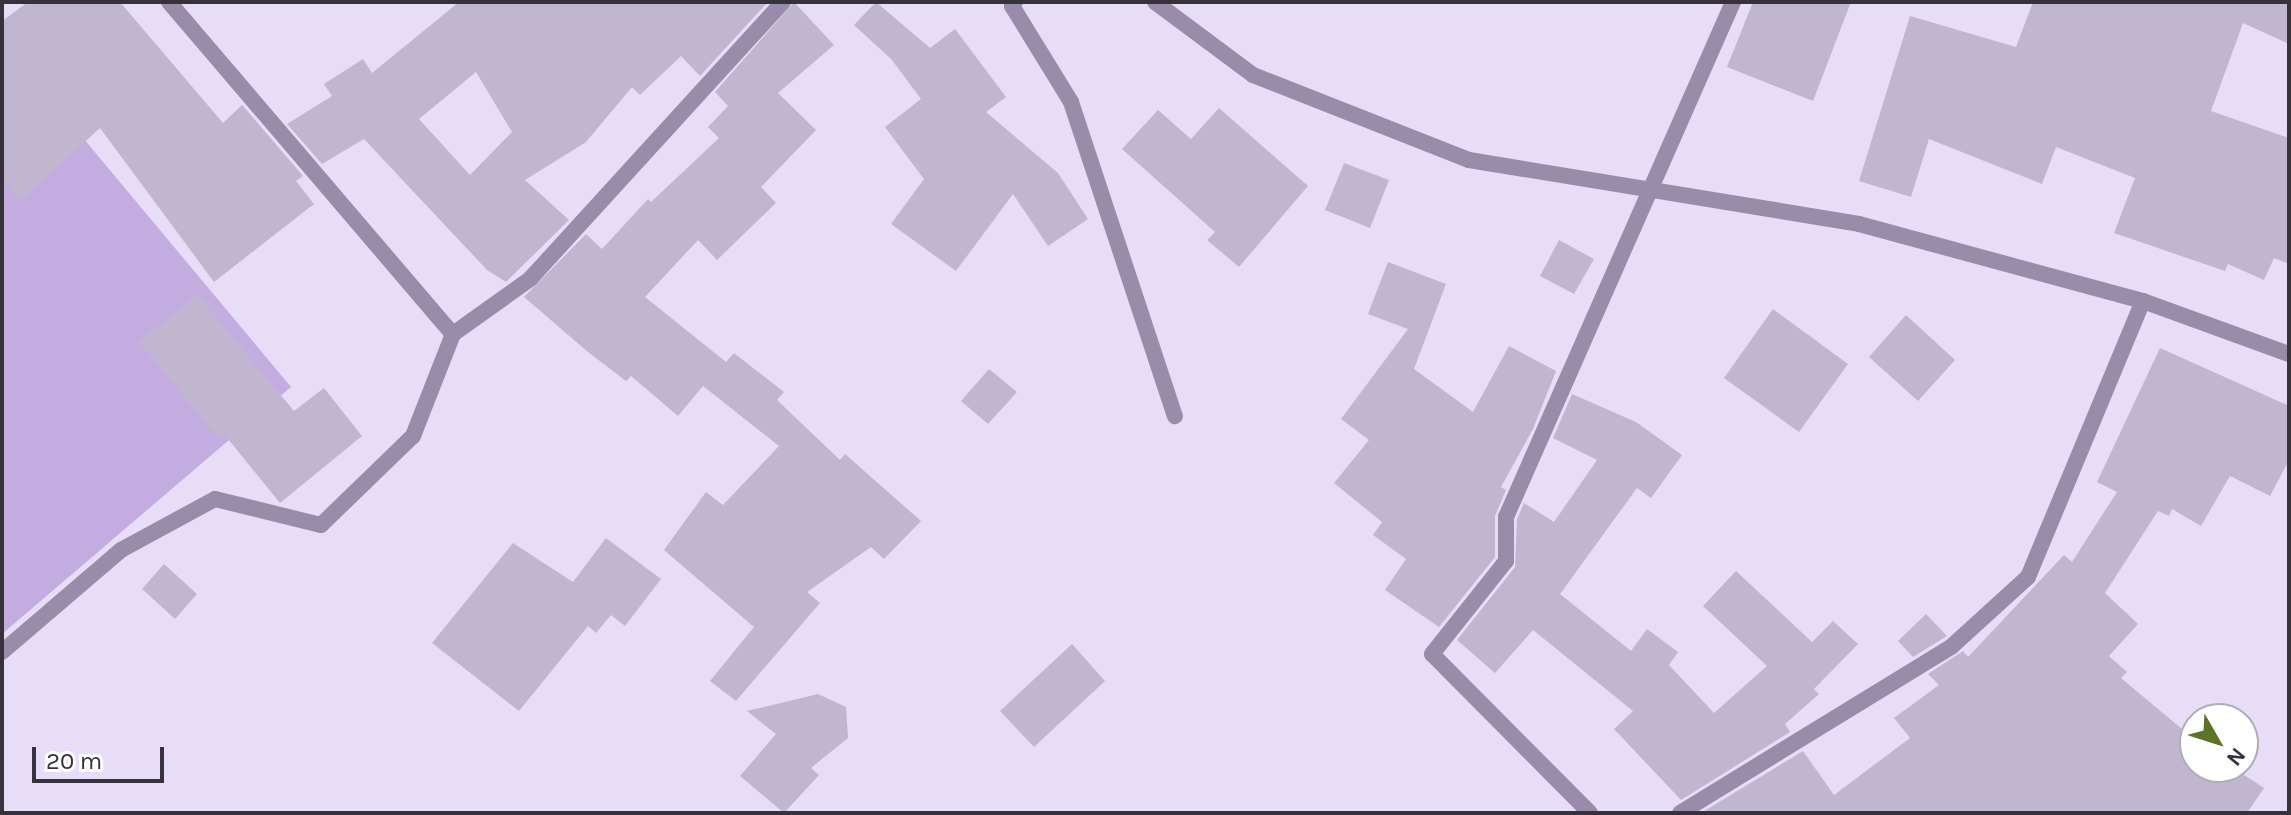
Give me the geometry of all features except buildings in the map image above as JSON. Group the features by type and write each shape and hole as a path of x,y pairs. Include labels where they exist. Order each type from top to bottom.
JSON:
{"street":[{"path":"169,2 318,183 453,334"},
{"path":"2,652 121,550 215,499 321,525 413,436 453,334 530,279 783,2"},
{"path":"1015,2 1012,6 1071,102 1175,416"},
{"path":"1155,2 1253,75 1469,160 1859,224 2143,301 2289,354"},
{"path":"1590,813 1432,654 1506,561 1506,517 1733,2"},
{"path":"1680,813 1951,647 2028,577 2143,301"}],"shaded area":[{"path":"2,41 291,387 2,634"}]}
